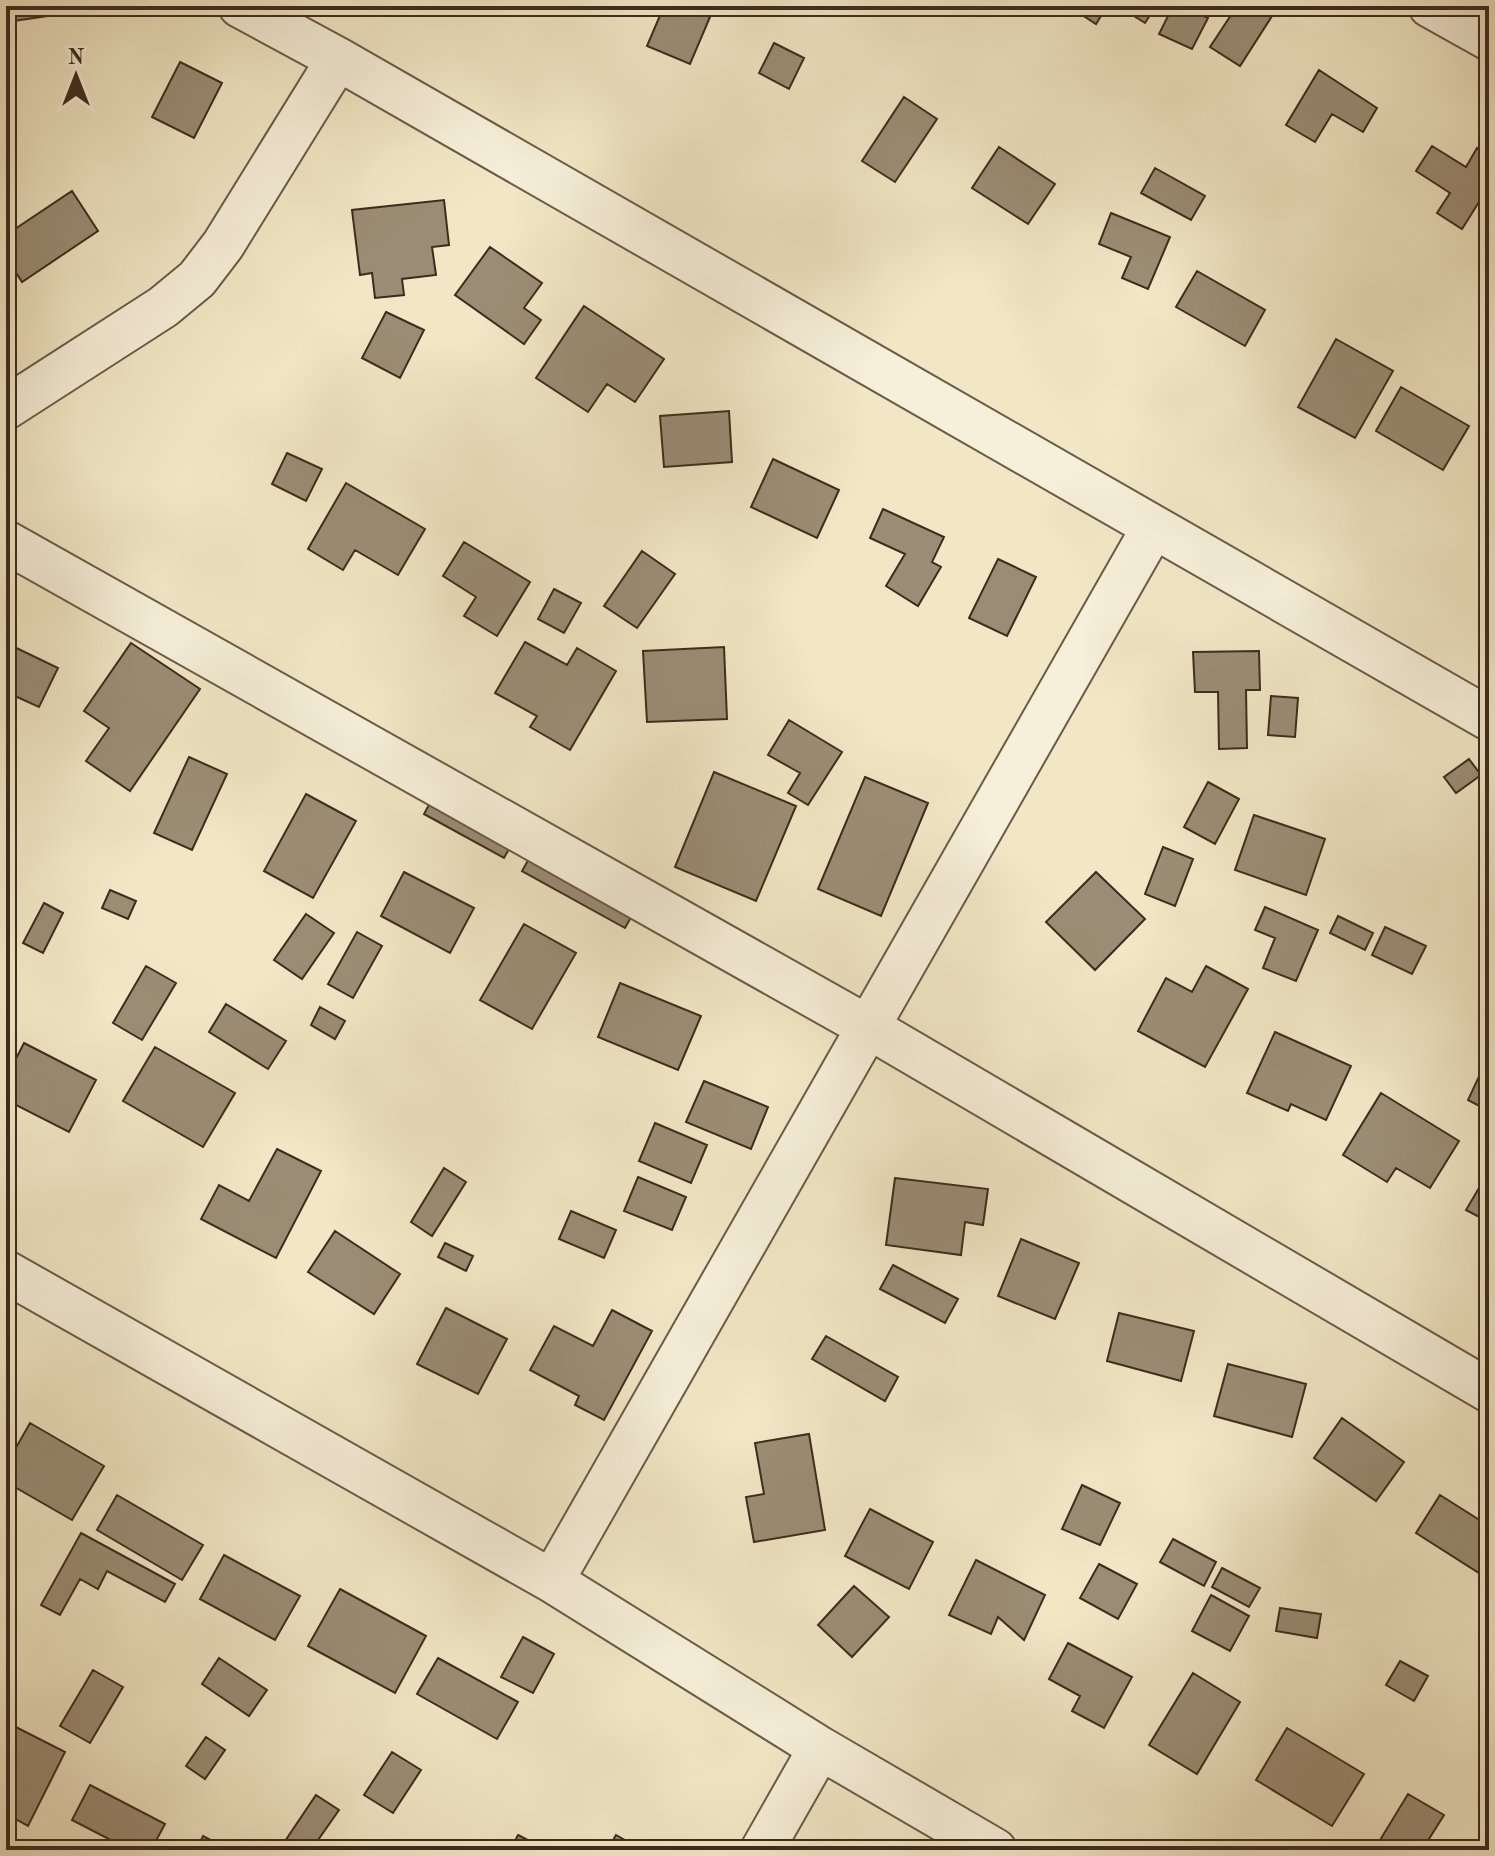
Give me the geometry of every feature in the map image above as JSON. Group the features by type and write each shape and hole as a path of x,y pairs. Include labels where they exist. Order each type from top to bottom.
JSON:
{"street":[{"path":"240,6 338,59 1489,719"},
{"path":"1430,6 1489,39"},
{"path":"6,408 163,307 197,279 223,245 338,59"},
{"path":"552,1581 1153,528"},
{"path":"6,542 868,1027 1489,1391"},
{"path":"6,1272 552,1581 820,1748 995,1850"},
{"path":"762,1850 820,1748"}],"building":[{"path":"6,6 75,6 76,12 6,22"},
{"path":"664,6 684,6 710,17 690,64 647,46"},
{"path":"1075,6 1107,6 1096,24 1073,9"},
{"path":"1118,6 1156,6 1145,23"},
{"path":"1173,6 1182,6 1208,18 1192,49 1159,34"},
{"path":"1237,6 1263,6 1274,13 1240,66 1210,47"},
{"path":"774,43 804,58 789,89 759,73"},
{"path":"180,62 222,83 194,138 152,117"},
{"path":"1319,70 1377,108 1363,132 1332,114 1315,142 1286,125"},
{"path":"904,97 937,119 895,182 862,161"},
{"path":"1432,146 1466,167 1477,148 1489,156 1489,186 1462,229 1437,213 1450,193 1416,171"},
{"path":"999,147 1055,184 1028,224 972,188"},
{"path":"1155,168 1205,196 1191,220 1141,193"},
{"path":"72,191 98,231 22,282 6,257 6,235"},
{"path":"444,200 449,245 432,247 436,275 402,279 404,295 375,298 372,273 360,275 352,210"},
{"path":"1111,213 1170,237 1148,289 1122,278 1131,257 1099,244"},
{"path":"490,247 542,283 524,308 541,320 524,344 455,295"},
{"path":"1197,271 1265,310 1245,346 1176,307"},
{"path":"584,306 664,359 635,402 607,384 588,412 536,378"},
{"path":"386,312 424,330 400,378 362,358"},
{"path":"1336,339 1393,371 1355,438 1298,407"},
{"path":"1401,387 1469,426 1443,470 1376,431"},
{"path":"729,411 732,462 664,467 660,416"},
{"path":"287,453 322,469 306,501 272,484"},
{"path":"773,459 839,490 817,538 751,507"},
{"path":"346,483 425,529 398,575 355,550 343,570 308,549"},
{"path":"883,509 944,537 932,562 941,567 918,606 886,586 905,554 870,538"},
{"path":"464,542 530,582 497,636 464,616 476,597 443,576"},
{"path":"642,551 675,574 637,628 604,606"},
{"path":"998,559 1036,577 1007,636 969,618"},
{"path":"554,589 581,603 564,633 538,619"},
{"path":"525,642 567,665 577,648 616,671 570,750 530,727 537,716 495,693"},
{"path":"6,643 58,668 39,707 6,692"},
{"path":"131,643 200,689 130,791 86,761 109,728 84,711"},
{"path":"724,647 727,719 647,722 643,651"},
{"path":"1259,651 1260,690 1246,690 1247,748 1219,749 1218,692 1195,692 1193,652"},
{"path":"1271,696 1298,698 1295,737 1268,735"},
{"path":"789,720 842,752 808,805 788,793 800,773 768,755"},
{"path":"189,757 227,774 192,850 154,833"},
{"path":"1469,759 1481,775 1456,793 1444,777"},
{"path":"714,772 796,806 756,901 675,867"},
{"path":"865,777 928,803 881,916 818,889"},
{"path":"1208,782 1239,799 1215,844 1184,827"},
{"path":"438,788 518,833 504,858 424,814"},
{"path":"306,794 356,821 313,898 264,871"},
{"path":"1254,815 1325,839 1306,895 1235,870"},
{"path":"1163,847 1193,859 1175,906 1145,894"},
{"path":"535,848 638,905 625,928 522,871"},
{"path":"404,872 474,908 450,953 381,916"},
{"path":"1096,872 1145,919 1095,970 1046,922"},
{"path":"110,890 136,901 128,919 102,908"},
{"path":"44,903 63,913 43,953 23,943"},
{"path":"1265,907 1318,930 1296,981 1263,968 1275,938 1255,930"},
{"path":"306,914 334,933 302,979 274,960"},
{"path":"1338,916 1373,933 1365,950 1330,933"},
{"path":"524,924 576,953 532,1029 480,1000"},
{"path":"1385,927 1426,946 1412,974 1372,955"},
{"path":"357,932 382,946 353,998 328,984"},
{"path":"146,966 176,983 142,1040 113,1023"},
{"path":"1206,966 1248,989 1205,1067 1138,1031 1166,978 1192,992"},
{"path":"620,983 701,1016 678,1070 598,1037"},
{"path":"226,1004 286,1041 268,1069 209,1032"},
{"path":"320,1007 345,1021 335,1039 311,1025"},
{"path":"1275,1032 1351,1066 1326,1120 1291,1104 1288,1111 1247,1093"},
{"path":"24,1043 96,1080 69,1132 6,1100 6,1078"},
{"path":"155,1047 235,1093 203,1147 123,1101"},
{"path":"1489,1055 1489,1111 1468,1100"},
{"path":"704,1081 768,1107 751,1149 686,1122"},
{"path":"1381,1093 1459,1141 1430,1188 1396,1168 1387,1182 1343,1155"},
{"path":"655,1123 707,1145 691,1183 639,1161"},
{"path":"277,1149 321,1171 276,1258 201,1219 219,1185 249,1201"},
{"path":"444,1168 466,1182 432,1236 411,1222"},
{"path":"1489,1171 1489,1222 1466,1210"},
{"path":"638,1177 686,1197 672,1230 624,1211"},
{"path":"895,1178 988,1189 983,1225 965,1222 961,1255 886,1245"},
{"path":"571,1211 616,1230 604,1258 559,1239"},
{"path":"335,1231 400,1274 374,1314 308,1272"},
{"path":"1021,1239 1079,1263 1055,1319 998,1296"},
{"path":"445,1243 473,1256 466,1271 438,1257"},
{"path":"893,1265 958,1299 945,1323 880,1289"},
{"path":"446,1308 507,1339 478,1394 417,1364"},
{"path":"612,1310 652,1331 604,1420 575,1405 579,1396 530,1370 554,1326 593,1346"},
{"path":"1119,1313 1194,1331 1181,1381 1107,1361"},
{"path":"826,1336 898,1377 885,1401 812,1359"},
{"path":"1228,1364 1306,1384 1292,1437 1214,1416"},
{"path":"1342,1418 1404,1462 1376,1501 1314,1458"},
{"path":"30,1423 104,1466 72,1520 6,1482 6,1465"},
{"path":"809,1434 825,1530 754,1542 746,1497 764,1494 755,1443"},
{"path":"1082,1485 1120,1503 1100,1545 1062,1529"},
{"path":"117,1495 203,1545 182,1580 97,1530"},
{"path":"1440,1495 1489,1526 1489,1557 1479,1573 1416,1533"},
{"path":"870,1509 933,1542 909,1589 845,1556"},
{"path":"81,1533 175,1584 165,1602 107,1571 98,1589 80,1579 60,1615 41,1605"},
{"path":"1173,1539 1216,1562 1204,1586 1160,1562"},
{"path":"224,1555 300,1596 275,1640 200,1599"},
{"path":"976,1560 1045,1595 1024,1640 998,1617 991,1634 949,1615"},
{"path":"1099,1564 1137,1584 1118,1619 1080,1598"},
{"path":"1222,1568 1260,1588 1249,1607 1212,1587"},
{"path":"854,1586 889,1617 852,1657 818,1625"},
{"path":"340,1589 426,1636 395,1693 308,1646"},
{"path":"1211,1595 1249,1616 1230,1651 1192,1631"},
{"path":"1280,1608 1321,1614 1317,1638 1276,1631"},
{"path":"523,1637 554,1654 533,1693 501,1677"},
{"path":"1068,1643 1132,1677 1104,1728 1072,1711 1080,1696 1049,1679"},
{"path":"219,1658 267,1690 249,1716 202,1684"},
{"path":"438,1658 518,1702 497,1739 417,1694"},
{"path":"1400,1661 1428,1676 1414,1701 1386,1685"},
{"path":"93,1670 123,1687 90,1743 60,1726"},
{"path":"1193,1673 1240,1702 1197,1774 1149,1745"},
{"path":"6,1722 65,1752 28,1826 6,1814"},
{"path":"1287,1728 1364,1774 1332,1826 1256,1780"},
{"path":"206,1737 225,1750 205,1779 186,1766"},
{"path":"392,1752 421,1770 393,1813 364,1795"},
{"path":"90,1785 165,1824 151,1850 130,1850 72,1820"},
{"path":"1408,1794 1444,1815 1422,1850 1374,1850"},
{"path":"316,1795 339,1810 311,1850 279,1850"},
{"path":"518,1835 547,1850 510,1850"},
{"path":"616,1835 643,1850 607,1850"},
{"path":"203,1836 229,1850 196,1850"}]}
